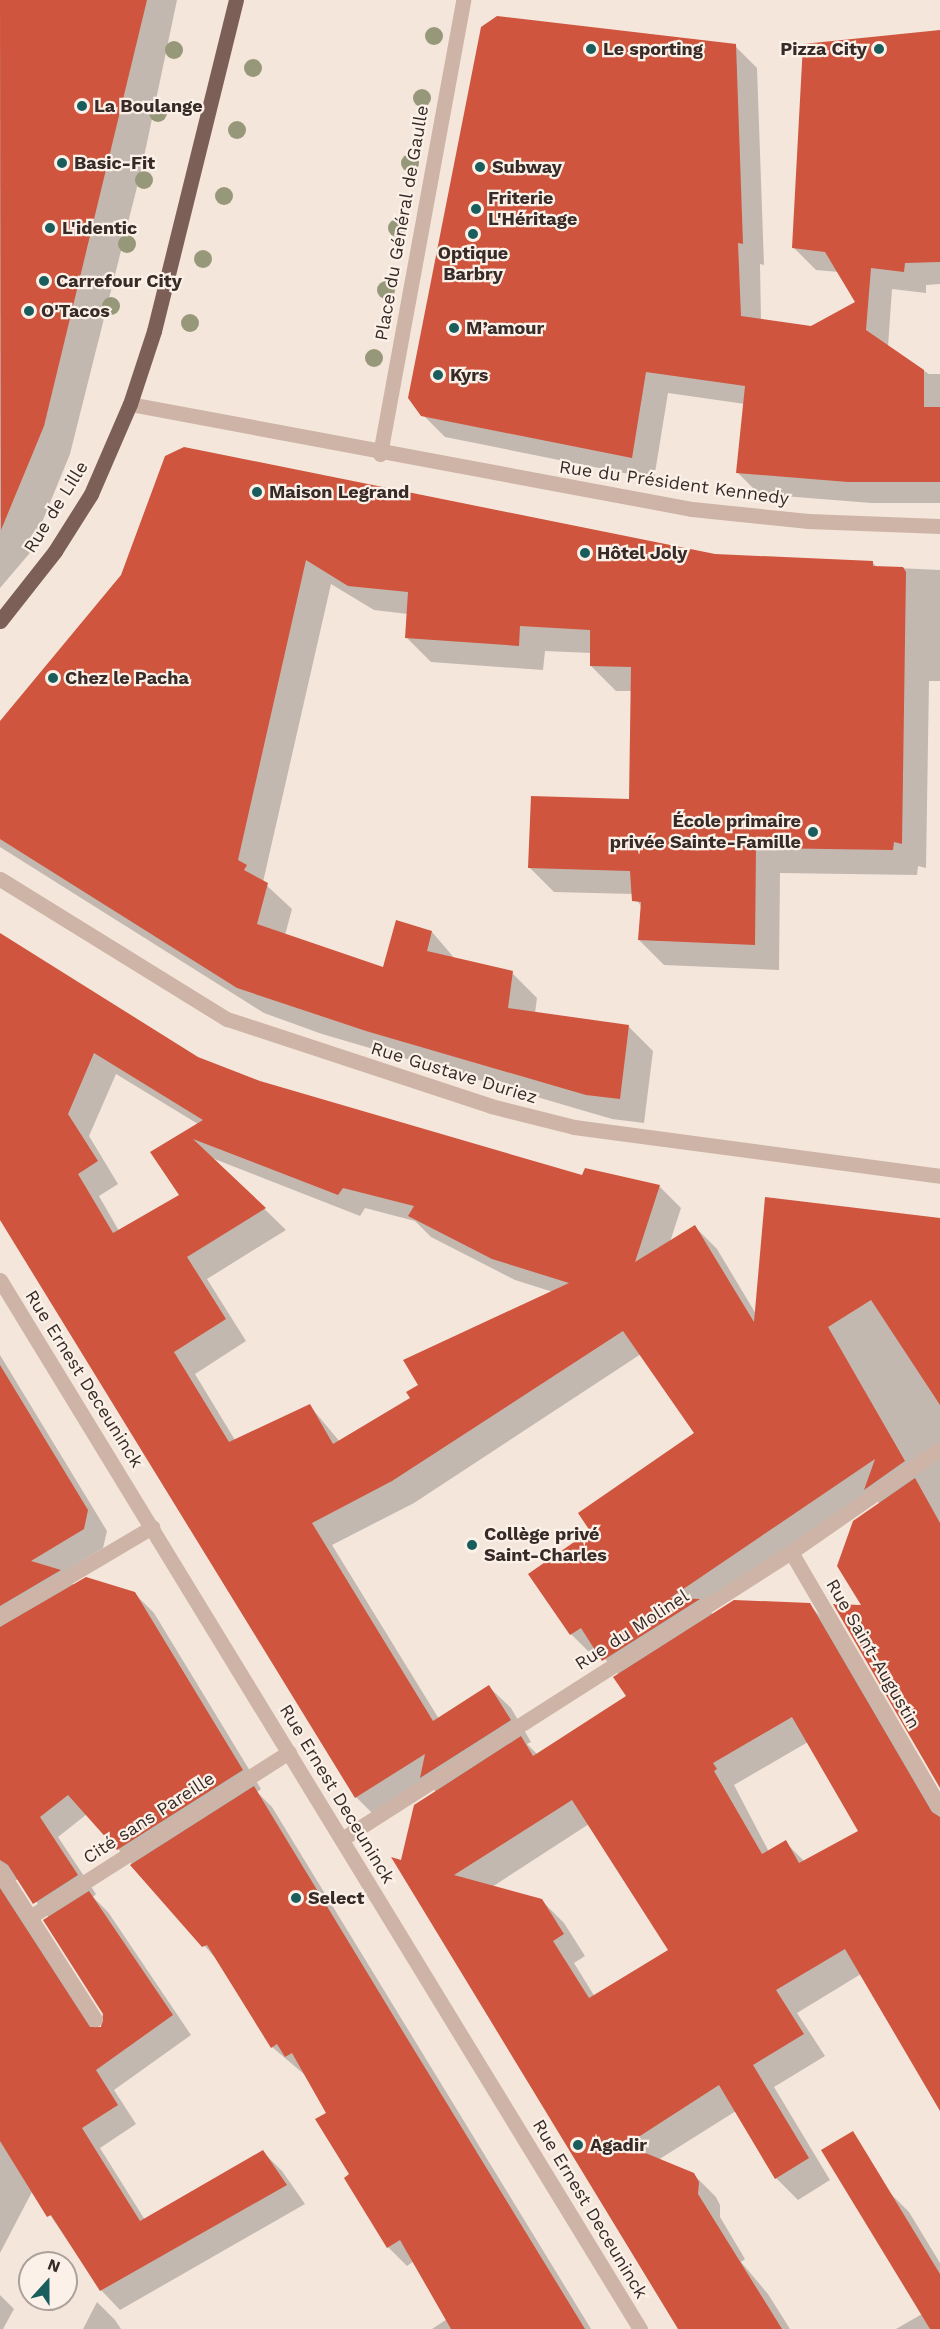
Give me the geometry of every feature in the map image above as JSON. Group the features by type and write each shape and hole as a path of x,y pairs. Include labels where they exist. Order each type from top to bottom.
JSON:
{"main road":[{"path":"130,404 154,331 236,0"},
{"name":"Rue de Lille","path":"0,621 54,551 91,494 130,404"}],"street":[{"name":"Place du Général de Gaulle","path":"380,453 463,0"},
{"path":"130,404 380,453"},
{"name":"Rue du Président Kennedy","path":"380,453 734,515 940,526"},
{"name":"Rue Gustave Duriez","path":"0,879 227,1019 480,1103 574,1127 940,1176"},
{"name":"Rue Ernest Deceuninck","path":"0,1280 640,2329"},
{"name":"Rue du Molinel","path":"342,1839 791,1552 940,1449"},
{"path":"0,1617 152,1527"},
{"name":"Rue Saint-Augustin","path":"791,1552 940,1807"},
{"name":"Cité sans Pareille","path":"30,1917 289,1752"},
{"path":"0,1870 95,2019"}],"building":[{"path":"0,0 147,0 44,426 1,530"},
{"path":"497,16 736,44 743,244 738,243 741,316 811,326 855,302 825,252 792,248 803,44 940,30 940,262 905,263 904,272 871,268 866,330 924,370 924,407 940,407 940,482 848,482 736,473 745,386 646,372 632,458 421,416 408,398 481,27"},
{"path":"184,447 715,554 873,561 873,566 903,567 906,572 902,844 894,842 893,850 756,848 755,945 638,940 641,902 632,901 630,871 528,868 531,796 629,799 631,667 590,666 590,630 520,626 519,646 405,638 408,592 348,586 306,560 238,860 247,865 244,870 268,883 257,924 383,967 396,920 432,931 427,951 513,971 508,1008 629,1025 620,1099 586,1095 366,1031 237,988 0,839 0,721 121,575 165,456"},
{"path":"0,933 198,1057 260,1081 582,1175 585,1168 660,1185 635,1262 695,1225 754,1322 765,1197 940,1218 940,1405 871,1300 828,1327 905,1461 864,1490 875,1459 670,1598 700,1599 602,1661 581,1628 570,1635 528,1574 590,1531 578,1513 694,1433 623,1331 392,1481 312,1523 433,1721 489,1685 511,1720 420,1778 425,1754 355,1798 0,1220","holes":["94,1053 203,1120 150,1152 179,1195 113,1233 78,1174 98,1161 68,1114","193,1139 338,1195 343,1188 414,1206 408,1216 492,1259 569,1283 403,1360 418,1385 406,1392 410,1398 333,1444 310,1404 229,1442 174,1352 226,1319 187,1257 266,1208"]},
{"path":"0,1365 88,1510 84,1529 31,1561 61,1570 0,1606"},
{"path":"915,1478 940,1523 940,1788 833,1604 861,1605 837,1566 853,1521"},
{"path":"86,1577 135,1592 243,1770 117,1850 68,1795 40,1817 78,1875 33,1904 8,1865 0,1860 0,1627"},
{"path":"734,1600 810,1603 932,1812 940,1817 940,2111 845,1949 776,1990 804,2034 753,2065 809,2158 775,2179 719,2085 626,2145 694,2173 699,2182 698,2194 782,2329 678,2329 391,1857 401,1860 414,1805 521,1736 533,1756 626,1696 613,1677","holes":["792,1717 858,1831 799,1863 786,1840 762,1854 714,1771 717,1769 713,1763","572,1800 668,1950 589,1998 553,1941 564,1934 542,1899 454,1875"]},
{"path":"254,1786 585,2329 451,2329 400,2240 387,2248 344,2178 349,2174 315,2119 326,2113 292,2053 285,2057 277,2044 271,2048 207,1945 202,1947 130,1865"},
{"path":"0,1888 90,2027 101,2027 103,2014 43,1920 89,1891 173,2015 96,2070 118,2105 82,2128 140,2221 263,2150 287,2185 100,2291 78,2257 78,2251 74,2251 51,2215 47,2217 0,2141"},
{"path":"853,2131 940,2274 940,2329 930,2329 821,2150"}],"place":[{"name":"Le sporting","path":"591,49"},
{"name":"Pizza City","path":"879,49"},
{"name":"La Boulange","path":"82,106"},
{"name":"Basic-Fit","path":"62,163"},
{"name":"Subway","path":"480,167"},
{"name":"Friterie L'Héritage","path":"476,209"},
{"name":"L'identic","path":"50,228"},
{"name":"Optique Barbry","path":"473,234"},
{"name":"Carrefour City","path":"44,281"},
{"name":"O'Tacos","path":"29,311"},
{"name":"M’amour","path":"454,328"},
{"name":"Kyrs","path":"438,375"},
{"name":"Maison Legrand","path":"257,492"},
{"name":"Hôtel Joly","path":"585,553"},
{"name":"Chez le Pacha","path":"53,678"},
{"name":"École primaire privée Sainte-Famille","path":"813,832"},
{"name":"Collège privé Saint-Charles","path":"472,1545"},
{"name":"Select","path":"296,1898"},
{"name":"Agadir","path":"578,2145"}]}
